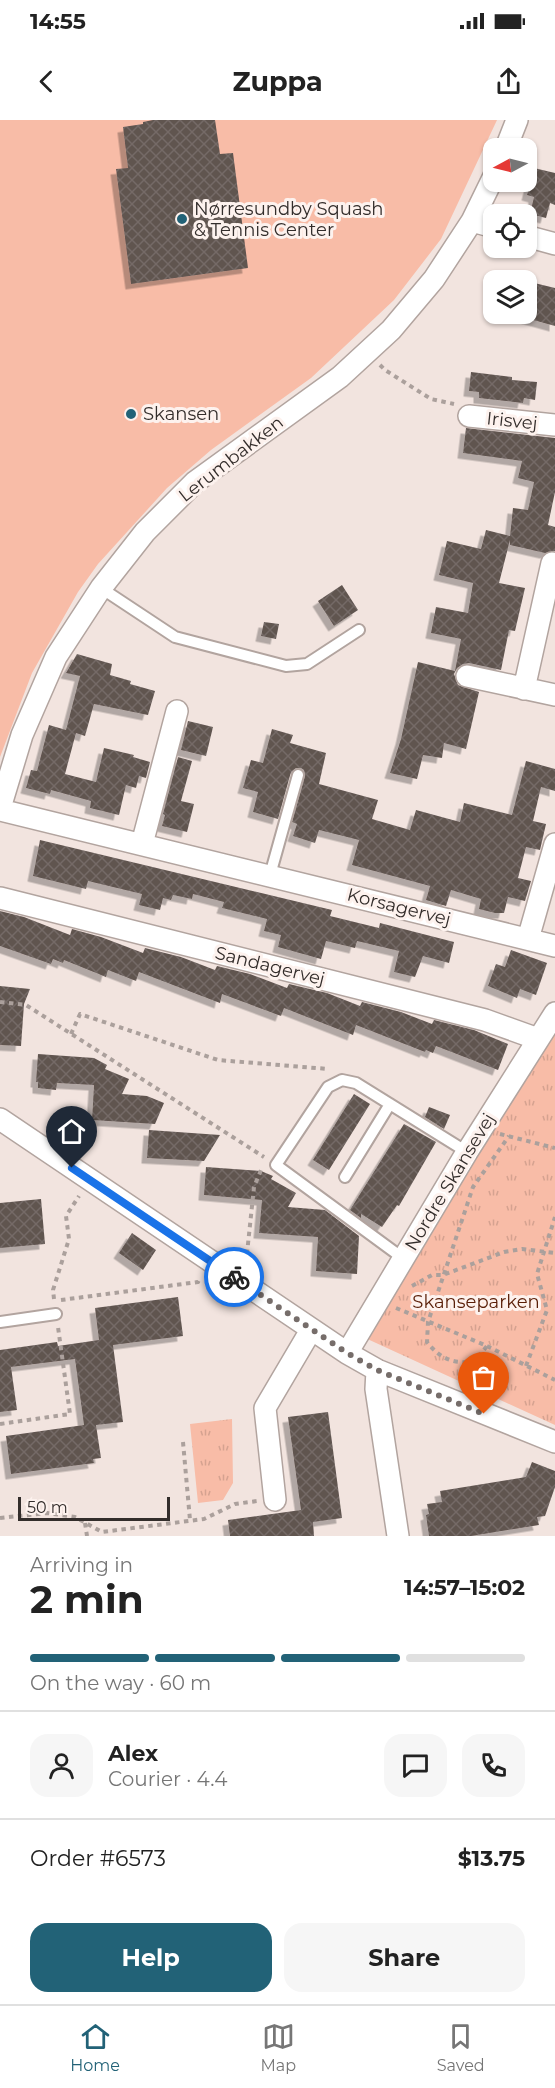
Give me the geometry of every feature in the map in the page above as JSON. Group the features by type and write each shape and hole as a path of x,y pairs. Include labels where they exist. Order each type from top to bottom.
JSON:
{"street":[{"path":"511,138 517,120"},
{"name":"Lerumbakken","path":"0,809 22,735 56,657 101,588 145,532 195,482 340,376 391,330 434,279 472,221 486,192"},
{"path":"472,221 483,224"},
{"path":"537,239 555,244"},
{"name":"Irisvej","path":"469,416 555,425"},
{"path":"524,689 552,563"},
{"path":"467,676 555,695"},
{"path":"142,844 177,711"},
{"name":"Korsagervej","path":"0,809 555,946"},
{"path":"528,939 555,844"},
{"name":"Sandagervej","path":"0,898 485,1020 538,1039"},
{"name":"Nordre Skansevej","path":"347,1353 467,1152 555,1013"},
{"path":"0,1119 347,1353 377,1370 555,1442"},
{"path":"275,1500 265,1408 311,1330"},
{"path":"377,1370 376,1389 398,1536"}],"lane":[{"path":"101,588 175,637 286,666 308,664 359,630"},
{"path":"270,875 298,775"},
{"path":"404,1259 276,1165 328,1087 342,1080 356,1083 467,1152"},
{"path":"345,1177 390,1104"},
{"path":"0,1322 56,1314"}],"path":[{"path":"368,351 385,370 430,399 464,406 469,416"},
{"path":"0,1002 26,1005 276,1165"},
{"path":"70,1034 80,1014 218,1060 335,1070 342,1080"},
{"path":"482,1129 555,1148"},
{"path":"487,1346 475,1361 461,1364 435,1353 427,1342 428,1322 473,1187 510,1136"},
{"path":"236,1279 247,1262 254,1187 261,1170 276,1165"},
{"path":"526,1366 547,1310 537,1274 542,1252 555,1217"},
{"path":"408,1288 432,1275 443,1275 504,1252 522,1249 555,1253"},
{"path":"55,1300 198,1282 212,1262"},
{"path":"380,1299 487,1346 555,1380"},
{"path":"183,1442 190,1520"},
{"path":"0,1518 47,1513 75,1517 102,1532 204,1519 235,1503 275,1500"},
{"path":"85,1523 87,1536"}],"green space":[{"name":"Skansen","path":"0,120 497,120 489,138 483,138 483,150 441,239 394,300 311,378 211,450 167,488 98,564 78,592 32,673 0,757"},
{"name":"Skanseparken","path":"555,1027 555,1425 363,1337"},
{"path":"232,1419 233,1483 223,1500 198,1503 190,1424"}],"building":[{"name":"Nørresundby Squash & Tennis Center","path":"153,120 215,120 220,154 233,153 248,268 131,284 116,169 128,168 123,127"},
{"path":"537,169 555,173 555,205 550,203 546,218 537,216 537,204 532,204 534,197 527,195 528,192 537,192"},
{"path":"537,284 555,288 555,326 537,321"},
{"path":"471,372 537,382 535,400 524,398 523,403 479,398 479,392 469,391"},
{"path":"466,428 555,438 555,492 548,525 555,527 555,551 545,553 510,545 510,540 499,583 525,588 515,631 509,630 501,670 469,663 457,668 454,674 458,685 479,692 466,749 444,743 442,758 423,755 417,779 390,773 401,739 418,662 455,671 461,639 431,633 436,607 468,613 473,583 439,575 447,541 481,549 486,530 510,536 513,508 528,510 534,482 518,478 522,461 463,453"},
{"path":"342,585 358,610 334,626 318,601"},
{"path":"264,622 279,624 276,639 261,636"},
{"path":"77,654 112,664 110,675 155,691 148,715 94,704 85,736 76,733 65,774 96,782 104,748 134,755 133,757 150,762 146,778 139,776 136,788 126,785 119,815 90,808 91,801 51,790 50,794 26,788 31,770 37,771 49,725 66,730 80,676 66,673"},
{"path":"188,721 213,727 206,756 181,750"},
{"path":"272,729 293,735 290,743 326,753 319,784 378,800 372,819 410,830 416,810 460,822 464,803 512,815 526,761 555,769 555,791 541,787 533,821 546,824 540,850 526,847 518,878 531,881 525,901 508,897 504,913 495,913 479,909 481,899 451,890 446,906 426,900 430,886 352,865 359,840 319,830 315,843 293,836 297,824 292,822 305,776 301,768 296,768 291,772 278,819 253,812 258,792 243,788 251,760 263,763"},
{"path":"178,757 192,761 181,801 194,804 187,832 162,826"},
{"path":"40,840 332,910 330,916 379,928 380,923 454,942 449,963 423,956 415,977 394,972 399,951 357,941 355,948 326,941 321,959 278,947 281,935 264,931 267,919 222,908 224,902 193,894 192,899 173,895 171,900 163,898 160,910 139,905 142,894 88,881 86,889 33,876"},
{"path":"0,911 24,917 70,935 72,929 143,953 145,948 181,957 215,970 217,966 250,974 287,988 289,984 327,993 360,1006 362,1002 401,1012 432,1024 434,1020 474,1030 508,1044 498,1070 436,1046 433,1053 426,1050 425,1052 356,1025 353,1035 284,1008 281,1016 222,994 220,1003 139,972 136,981 108,970 106,977 64,960 63,963 53,959 51,964 0,946"},
{"path":"511,950 547,963 536,995 520,989 517,998 488,986 496,964 505,967"},
{"path":"0,986 30,989 24,1004 21,1046 0,1045"},
{"path":"38,1054 94,1058 107,1065 105,1069 129,1079 122,1094 147,1096 164,1103 155,1124 92,1120 94,1085 57,1083 56,1090 38,1088 38,1082 36,1082"},
{"path":"354,1094 370,1104 329,1170 313,1160"},
{"path":"429,1107 450,1115 444,1129 425,1117"},
{"path":"404,1124 436,1142 399,1206 397,1205 382,1227 361,1214 361,1218 350,1210"},
{"path":"149,1130 220,1135 204,1161 147,1158"},
{"path":"206,1167 261,1171 273,1176 271,1179 296,1193 288,1207 325,1210 359,1236 357,1274 316,1271 318,1237 259,1233 262,1200 204,1195"},
{"path":"41,1199 45,1244 0,1248 0,1203"},
{"path":"132,1233 156,1250 143,1270 119,1253"},
{"path":"178,1297 183,1336 113,1345 123,1422 96,1425 101,1458 93,1459 94,1463 11,1474 6,1436 84,1425 75,1359 11,1367 17,1410 0,1412 0,1350 57,1342 58,1346 99,1340 95,1308"},
{"path":"328,1412 342,1518 313,1522 314,1536 230,1536 228,1520 301,1510 288,1417"},
{"path":"532,1462 555,1471 555,1487 545,1516 537,1517 539,1525 471,1536 429,1536 427,1504 442,1502 440,1491 526,1477"}],"way so far":[{"path":"234,1277 347,1353 377,1370 484,1414"}],"place":[{"name":"Nørresundby Squash & Tennis Center","path":"182,219"},
{"name":"Skansen","path":"131,414"}],"route":[{"path":"72,1168 234,1277"}]}
